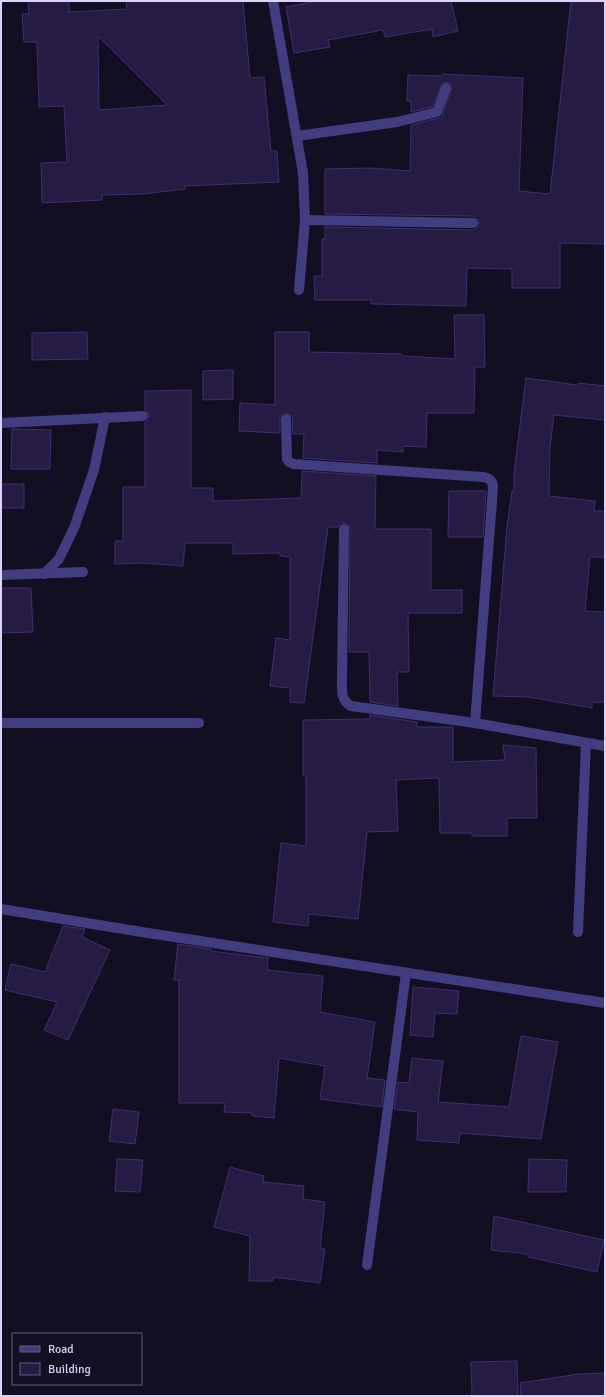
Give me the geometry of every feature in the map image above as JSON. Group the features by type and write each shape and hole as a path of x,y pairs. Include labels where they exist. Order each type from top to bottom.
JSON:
{"street":[{"path":"274,1 303,172 305,220 299,290"},
{"path":"297,136 397,122 437,112 446,88"},
{"path":"305,220 473,223"},
{"path":"1,423 143,416"},
{"path":"44,574 59,559 74,528 94,470 105,417"},
{"path":"286,419 287,459 289,462 294,464 483,477 491,480 493,488 475,723"},
{"path":"344,529 342,678 343,700 345,702 351,706 475,723 605,746"},
{"path":"1,575 83,572"},
{"path":"1,723 199,723"},
{"path":"578,932 586,743"},
{"path":"1,909 605,1004"},
{"path":"367,1265 406,973"}],"building":[{"path":"28,1 69,1 69,12 127,9 126,1 243,1 250,78 264,77 271,151 277,151 279,182 185,186 185,189 143,194 102,195 102,200 42,203 41,163 67,162 64,106 39,107 37,42 24,42 22,14 29,14","holes":["98,36 167,105 99,110"]},
{"path":"317,1 451,1 458,31 433,37 432,29 385,37 383,30 328,40 330,47 294,53 286,7"},
{"path":"571,1 605,1 605,244 560,243 560,288 512,288 512,269 467,268 466,306 371,304 371,300 315,300 314,276 322,276 322,239 325,239 325,227 473,230 479,226 478,220 473,216 325,214 325,169 370,168 410,171 411,125 442,117 452,87 449,82 442,83 432,107 411,112 411,101 407,101 408,75 442,76 442,74 523,78 519,191 550,194"},
{"path":"454,315 484,315 485,367 475,367 474,413 427,413 426,447 403,446 403,452 377,450 377,463 303,458 304,434 293,434 292,416 286,413 283,413 280,416 280,433 239,431 240,403 275,405 275,332 309,332 309,352 402,354 402,356 455,359"},
{"path":"87,332 88,359 32,360 32,333"},
{"path":"233,370 233,399 203,400 203,371"},
{"path":"526,378 577,385 578,383 605,386 605,420 554,415 550,446 549,496 595,501 594,511 605,511 605,557 590,557 585,611 605,612 605,702 592,702 592,708 529,697 493,696 507,526 512,491 514,491 514,473"},
{"path":"191,390 191,488 213,488 213,501 301,498 302,471 376,476 375,529 431,529 431,590 462,590 462,613 408,613 409,672 397,672 398,706 370,702 369,652 349,652 350,529 347,523 341,523 338,527 328,527 304,703 290,702 290,688 270,686 276,638 290,640 290,557 280,556 280,553 233,554 233,543 185,543 183,566 143,563 115,564 115,541 123,541 123,487 145,487 145,422 149,419 149,416 148,412 145,410 145,391"},
{"path":"12,429 51,430 50,469 11,469"},
{"path":"1,484 24,484 24,508 1,508"},
{"path":"449,491 486,491 483,537 448,537"},
{"path":"1,588 31,588 33,632 1,633"},
{"path":"370,715 417,722 417,727 453,727 453,762 505,760 503,745 536,748 537,818 507,818 507,836 472,836 472,833 440,833 439,778 396,780 398,831 367,832 358,919 309,914 308,926 273,922 281,843 306,846 306,776 303,776 303,720 370,719"},
{"path":"63,926 85,929 82,937 110,950 68,1040 44,1030 57,1002 5,990 11,964 45,972"},
{"path":"178,944 211,949 211,951 268,958 267,970 323,976 320,1012 375,1022 367,1078 385,1080 382,1107 320,1099 325,1066 279,1058 274,1118 252,1116 252,1113 224,1112 225,1103 179,1103 179,980 174,980"},
{"path":"413,987 459,991 457,1014 435,1013 433,1037 410,1035"},
{"path":"521,1036 558,1042 541,1139 460,1133 459,1143 417,1140 418,1112 394,1109 398,1082 409,1083 412,1058 443,1061 438,1102 509,1107"},
{"path":"113,1109 139,1112 135,1144 109,1141"},
{"path":"117,1159 143,1160 140,1192 115,1191"},
{"path":"529,1159 567,1160 566,1192 528,1192"},
{"path":"230,1167 264,1176 263,1182 304,1186 303,1199 325,1202 320,1249 325,1249 320,1283 273,1277 273,1281 249,1281 250,1236 214,1227"},
{"path":"494,1216 604,1240 597,1272 528,1257 528,1254 491,1250"},
{"path":"517,1361 518,1396 472,1396 471,1362"},
{"path":"605,1373 605,1396 521,1396 520,1383 578,1374"}]}
